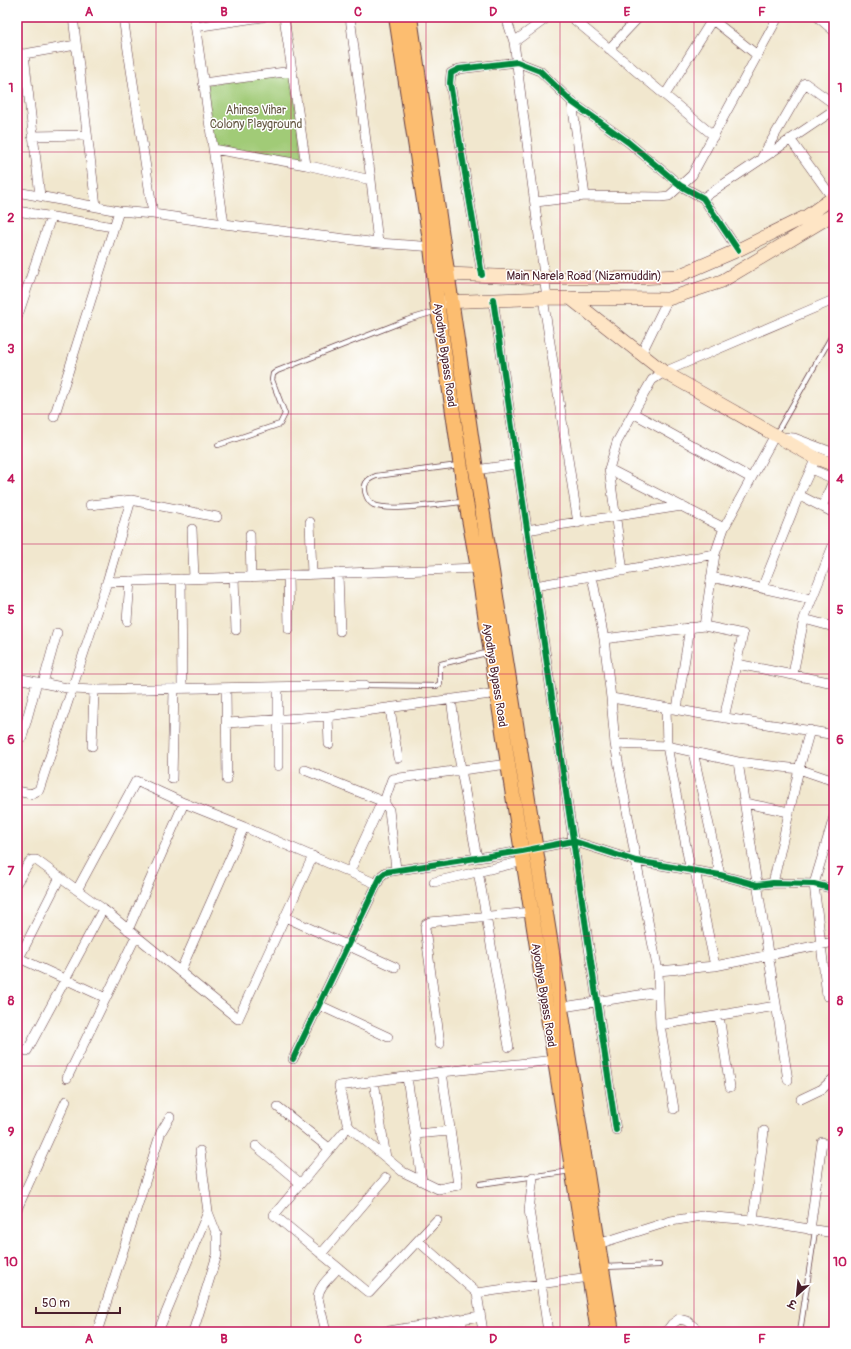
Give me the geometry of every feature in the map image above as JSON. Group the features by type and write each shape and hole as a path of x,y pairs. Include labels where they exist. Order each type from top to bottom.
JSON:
{"main road":[{"name":"Ayodhya Bypass Road","path":"396,17 442,276 442,305 458,450 498,693 508,764 561,1007 598,1244 593,1271 598,1332"},
{"name":"Ayodhya Bypass Road","path":"410,17 437,247"},
{"name":"Ayodhya Bypass Road","path":"442,305 474,448 527,853 531,912 572,1171 593,1271 612,1332"},
{"path":"458,450 474,448"}],"street":[{"path":"73,17 96,206"},
{"path":"122,17 153,214"},
{"path":"194,17 224,224"},
{"path":"195,27 263,17"},
{"path":"284,17 306,166"},
{"path":"350,17 378,243"},
{"path":"506,17 514,42 517,62 536,202 545,278 545,298 578,522"},
{"path":"514,42 548,17"},
{"path":"571,17 714,136"},
{"path":"609,49 639,17"},
{"path":"536,202 585,196 669,196 692,175 778,17"},
{"path":"665,95 710,18 757,55"},
{"path":"819,18 834,31"},
{"path":"40,196 20,54 76,46"},
{"path":"482,275 450,83 451,73 459,70 517,62 540,71 572,102 628,142 681,186 702,198 738,250"},
{"path":"203,83 292,71"},
{"path":"760,160 805,83 834,104"},
{"path":"572,102 585,196"},
{"path":"702,198 834,110"},
{"path":"32,136 87,135"},
{"path":"790,139 834,198"},
{"path":"213,149 306,166 371,180"},
{"path":"17,192 119,211 378,243 437,247"},
{"name":"Main Narela Road (Nizamuddin)","path":"442,276 482,275 545,278 638,278 678,276 738,250 807,216 834,198"},
{"path":"17,211 113,227"},
{"path":"54,417 119,211"},
{"name":"Main Narela Road (Nizamuddin)","path":"442,305 493,299 668,298 722,281 834,214"},
{"path":"17,318 51,217"},
{"path":"570,298 664,372 778,436 834,479 822,507"},
{"path":"641,354 668,298"},
{"path":"493,299 616,1130"},
{"path":"623,571 609,469 617,442 652,380 664,372 831,301"},
{"path":"633,413 751,478"},
{"path":"778,436 794,438 834,453"},
{"path":"704,626 715,554 724,528 751,478 778,436"},
{"path":"814,463 834,465"},
{"path":"762,588 799,495 814,463"},
{"path":"476,470 517,464"},
{"path":"609,469 724,528"},
{"path":"799,495 834,512"},
{"path":"17,791 31,794 39,790 108,582 131,500"},
{"path":"90,504 131,500 217,517"},
{"path":"526,530 682,506"},
{"path":"310,522 312,574"},
{"path":"192,529 194,578"},
{"path":"250,534 250,577"},
{"path":"793,674 804,619 811,599 830,562 834,543"},
{"path":"535,586 715,554"},
{"path":"108,582 478,568"},
{"path":"338,573 340,631"},
{"path":"288,575 288,629"},
{"path":"592,576 604,639 615,744 658,971 660,1025 674,1109"},
{"path":"711,577 811,599"},
{"path":"234,578 236,630"},
{"path":"172,779 178,689 181,579"},
{"path":"127,621 130,581"},
{"path":"804,619 834,627"},
{"path":"604,639 704,626 743,634 724,718"},
{"path":"677,709 690,627"},
{"path":"22,737 57,633"},
{"path":"737,664 834,683"},
{"path":"17,678 72,689 94,690 365,685"},
{"path":"278,686 278,766"},
{"path":"226,688 227,780"},
{"path":"92,746 94,690"},
{"path":"227,723 328,716 498,693"},
{"path":"611,698 724,718 810,730 834,735"},
{"path":"451,699 461,770 477,858"},
{"path":"666,707 667,746 689,862"},
{"path":"390,708 398,758"},
{"path":"328,716 329,744"},
{"path":"773,884 799,768 810,730"},
{"path":"615,744 667,746 738,762 799,768 834,781"},
{"path":"693,752 720,874"},
{"path":"738,762 788,1080"},
{"path":"350,872 379,808 384,802 392,779 508,764"},
{"path":"305,770 384,802 388,810 396,869"},
{"path":"77,890 136,781 184,803 244,826 377,884"},
{"path":"128,930 184,803"},
{"path":"745,803 789,812"},
{"path":"826,996 814,884 831,837 834,817"},
{"path":"180,972 244,826"},
{"path":"434,882 478,871 527,853 573,841 636,861 720,874 757,885 814,884 834,889"},
{"path":"293,1059 381,876 386,872 396,869 527,853"},
{"path":"17,882 29,863 32,860 36,860 102,909 238,1019 313,856"},
{"path":"695,870 715,966"},
{"path":"478,871 509,1047"},
{"path":"60,877 18,960 66,979 106,998"},
{"path":"27,1051 102,909"},
{"path":"440,1044 425,928 426,924 430,922 486,915 531,912"},
{"path":"285,917 395,967"},
{"path":"67,1078 136,936"},
{"path":"658,971 715,966 834,942"},
{"path":"547,1009 658,992"},
{"path":"319,1005 388,1037"},
{"path":"660,1025 776,1006"},
{"path":"719,1016 730,1087"},
{"path":"442,1072 458,1185 438,1188 403,1172 350,1128 347,1122 339,1086 442,1072 555,1060"},
{"path":"407,1077 422,1181"},
{"path":"801,1099 822,1090 834,1078"},
{"path":"374,1081 386,1158"},
{"path":"17,1209 66,1101"},
{"path":"278,1107 330,1149"},
{"path":"97,1332 161,1132 170,1117"},
{"path":"415,1134 450,1131"},
{"path":"753,1220 764,1131"},
{"path":"344,1132 274,1215 369,1293 437,1220"},
{"path":"812,1230 822,1142"},
{"path":"256,1146 300,1183"},
{"path":"193,1332 217,1255 217,1235 208,1212 200,1151"},
{"path":"533,1177 529,1210 548,1332"},
{"path":"321,1254 386,1178"},
{"path":"161,1332 160,1327 208,1212"},
{"path":"598,1244 671,1221 702,1216 753,1220 834,1233"},
{"path":"418,1241 476,1293 483,1332"},
{"path":"326,1332 318,1294 321,1288 338,1268"},
{"path":"476,1293 541,1283 593,1271"},
{"path":"383,1332 403,1330 480,1316"},
{"path":"461,1320 463,1332"},
{"path":"666,1332 672,1324 679,1320 687,1321 700,1332"}],"lane":[{"path":"218,445 280,424 285,414 272,380 273,374 277,371 442,305"},
{"path":"778,436 834,332"},
{"path":"461,465 376,476 366,482 365,490 368,500 372,504 387,508 466,502"},
{"path":"365,685 436,686 440,684 441,664 491,652"},
{"path":"480,1184 572,1171"},
{"path":"800,1332 812,1230"},
{"path":"593,1271 659,1265"}],"green space":[{"name":"Ahinsa Vihar Colony Playground","path":"291,72 304,164 213,150 205,84"}],"cycle path":[{"path":"482,275 450,83 451,73 459,69 517,62 540,71 572,102 628,142 681,186 703,198 738,250"},
{"path":"493,299 616,1130"},
{"path":"293,1059 381,876 386,872 522,851 573,841 636,861 720,875 757,885 773,883 814,884 834,889"}]}
